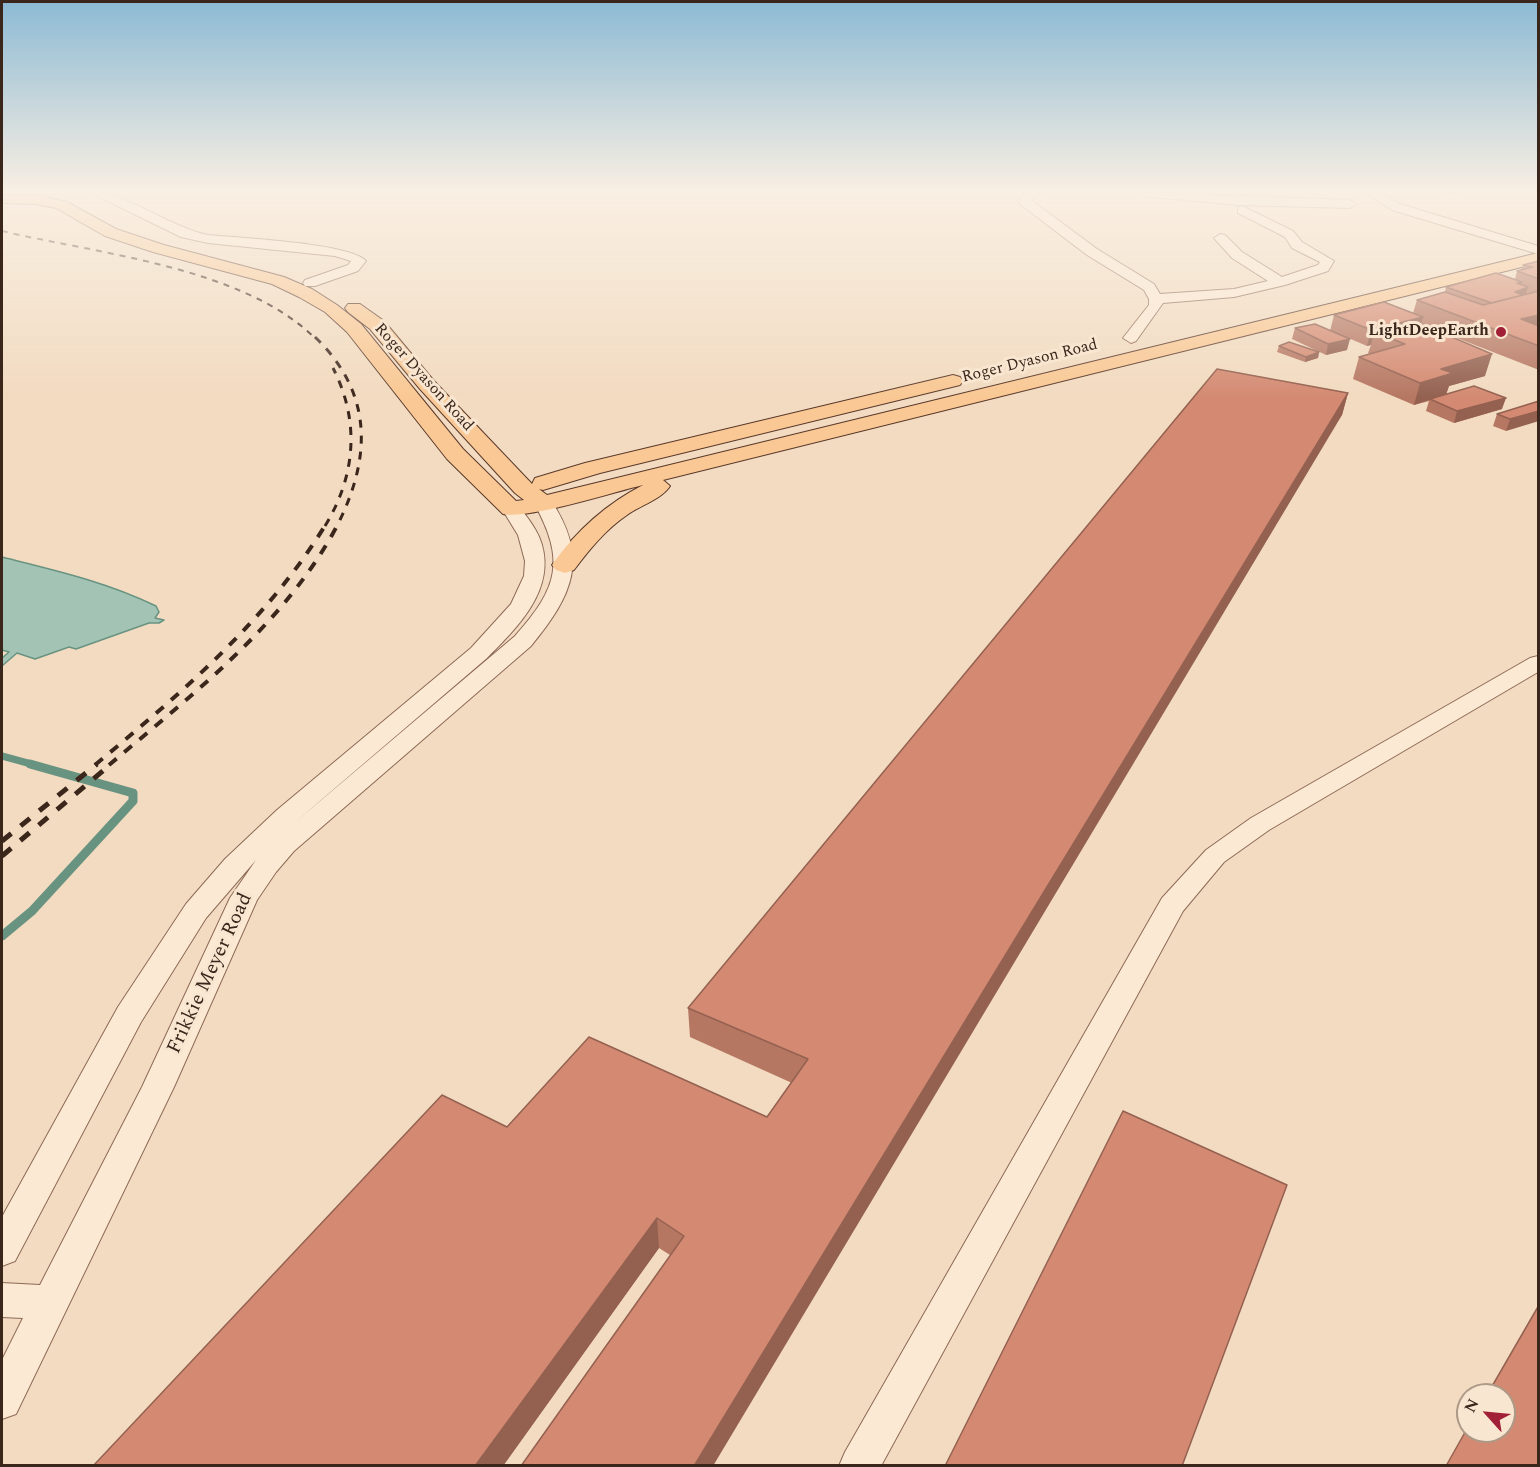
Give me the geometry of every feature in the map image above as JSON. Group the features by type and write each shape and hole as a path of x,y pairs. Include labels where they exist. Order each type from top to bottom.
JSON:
{"main road":[{"name":"Roger Dyason Road","path":"205,260 301,285 338,298 377,324 427,385 486,448 518,498"},
{"path":"1186,325 1482,260"},
{"name":"Roger Dyason Road","path":"301,285 345,319 455,454 518,498 704,463 1490,260"},
{"name":"Roger Dyason Road","path":"1107,344 1164,330"},
{"name":"Roger Dyason Road","path":"518,498 593,468 968,377"},
{"path":"486,448 524,463 550,467 593,468"},
{"path":"565,565 585,538 612,513 627,502 704,463"}],"street":[{"path":"301,285 353,268 358,260"},
{"path":"1106,260 1149,287 1156,299 1156,304 1131,338"},
{"path":"1246,260 1280,282"},
{"path":"1156,299 1234,293 1280,282 1323,268 1326,260"},
{"name":"Frikkie Meyer Road","path":"2,1400 158,1087 244,898 266,866 309,823 523,641 554,602 565,565 562,538 555,522 518,498"},
{"name":"Frikkie Meyer Road","path":"2,1250 129,1015 196,911 235,865 286,816 478,653 499,634 521,608 533,578 533,547 518,498"},
{"path":"859,1466 1157,930 1179,896 1215,856 1260,824 1539,663"},
{"path":"2,1300 52,1302"}],"shaded area":[{"path":"2,557 80,577 119,590 156,606 159,612 155,618 164,620 159,623 149,623 76,649 69,647 35,659 17,653 2,666 2,658 9,652 2,650"}],"building":[{"path":"1539,261 1539,279 1517,271 1533,267 1523,265"},
{"path":"1496,273 1522,282 1517,283 1528,287 1515,292 1523,295 1492,303 1446,287"},
{"path":"1539,291 1539,315 1521,319 1539,326 1539,346 1417,300 1445,292 1483,305"},
{"path":"1384,302 1423,317 1371,330 1334,315"},
{"path":"1414,321 1492,354 1441,369 1453,373 1420,383 1359,357 1405,344 1374,332"},
{"path":"1315,324 1350,339 1328,344 1295,328"},
{"path":"1289,342 1319,352 1306,357 1279,346"},
{"path":"1217,369 1348,393 694,1466 521,1466 684,1236 657,1218 475,1466 93,1466 442,1095 507,1127 589,1037 767,1117 808,1059 688,1008"},
{"path":"1474,386 1506,398 1457,411 1430,399"},
{"path":"1539,401 1539,411 1510,419 1497,414"},
{"path":"1123,1111 1287,1185 1182,1466 945,1466"},
{"path":"1539,1305 1539,1466 1446,1466 1459,1443 1516,1443 1516,1383 1494,1383"}],"waterway":[{"path":"2,756 35,765"},
{"path":"2,936 32,911 133,801 133,793 30,764"}],"railway":[{"path":"142,260 210,279 250,295 286,315 316,339"},
{"path":"315,337 334,358 348,380 357,403 361,427 361,451 356,475 337,525"},
{"path":"325,526 343,487 351,448 348,408 333,368"},
{"path":"95,765 190,683 250,624 303,559 326,524"},
{"path":"109,765 205,684 265,625 317,560 337,525"},
{"path":"2,841 97,764"},
{"path":"2,856 111,764"}],"place":[{"name":"LightDeepEarth","path":"1501,332"}]}
